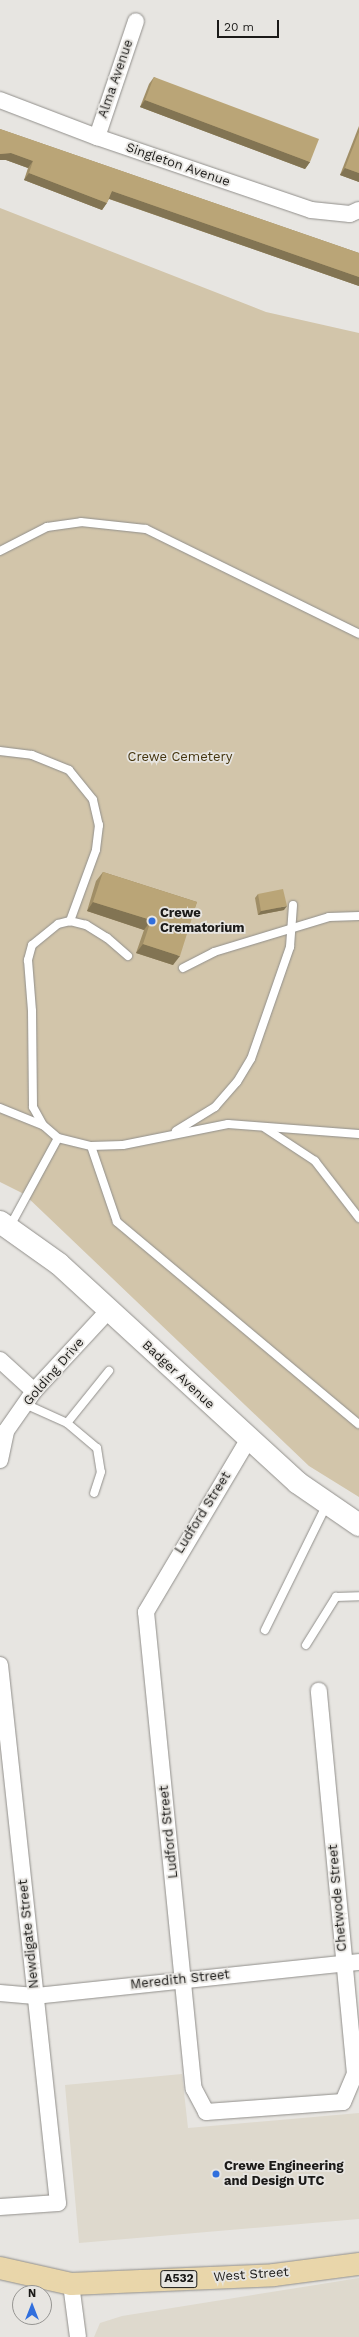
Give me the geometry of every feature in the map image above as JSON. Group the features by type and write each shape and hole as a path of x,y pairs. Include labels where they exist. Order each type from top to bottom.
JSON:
{"main road":[{"name":"West Street","path":"0,2268 71,2284 274,2275 359,2264"}],"street":[{"name":"Alma Avenue","path":"96,137 136,21"},
{"name":"Singleton Avenue","path":"0,100 96,137 310,210 350,214 359,210"},
{"name":"Badger Avenue","path":"4,1226 59,1264 248,1440 327,1504 359,1525"},
{"name":"Golding Drive","path":"0,1460 6,1431 34,1391 109,1310"},
{"path":"0,1360 34,1391"},
{"name":"Ludford Street","path":"248,1440 146,1612 194,2089 206,2112 343,2102"},
{"name":"Newdigate Street","path":"0,1665 58,2203 0,2207"},
{"name":"Chetwode Street","path":"319,1691 351,1962 355,2074 343,2102"},
{"name":"Meredith Street","path":"0,1993 35,1996 351,1962"},
{"path":"71,2284 78,2337"}],"lane":[{"path":"0,551 54,526 81,522 146,529 359,634"},
{"path":"0,751 32,755 69,770 93,800 99,825 96,850 70,921 45,932 32,945 28,960 32,1011 33,1107 43,1125"},
{"path":"160,1137 192,1124 215,1107 237,1082 251,1059 268,1012 293,928 293,905"},
{"path":"183,968 214,952 329,917 359,916"},
{"path":"70,921 100,934 128,956"},
{"path":"0,1108 43,1125 58,1138 91,1146 123,1145 228,1124 359,1134"},
{"path":"264,1127 315,1161 359,1218"},
{"path":"4,1226 58,1138"},
{"path":"91,1146 117,1222 359,1424"},
{"path":"67,1423 109,1371"},
{"path":"25,1404 67,1423 97,1448 101,1472 94,1493"},
{"path":"265,1630 327,1504"},
{"path":"306,1645 336,1597 359,1596"}],"shaded area":[{"name":"Crewe Engineering and Design UTC","path":"182,2074 188,2128 359,2113 359,2219 79,2243 65,2085"},
{"path":"359,2278 359,2337 94,2337 100,2323 122,2316"}],"green space":[{"name":"Crewe Cemetery","path":"0,208 266,312 359,333 359,1497 309,1466 24,1194 0,1182"}],"building":[{"path":"154,77 319,139 310,162 145,100"},
{"path":"0,129 359,253 359,277 112,191 107,203 29,173 33,161 11,153 0,154"},
{"path":"359,132 359,173 345,168"},
{"name":"Crewe Crematorium","path":"103,872 197,902 180,956 143,944 151,920 93,902"},
{"path":"283,889 287,906 261,911 258,894"}],"place":[{"name":"Crewe Crematorium","path":"152,921"},
{"name":"Crewe Engineering and Design UTC","path":"216,2174"}]}
